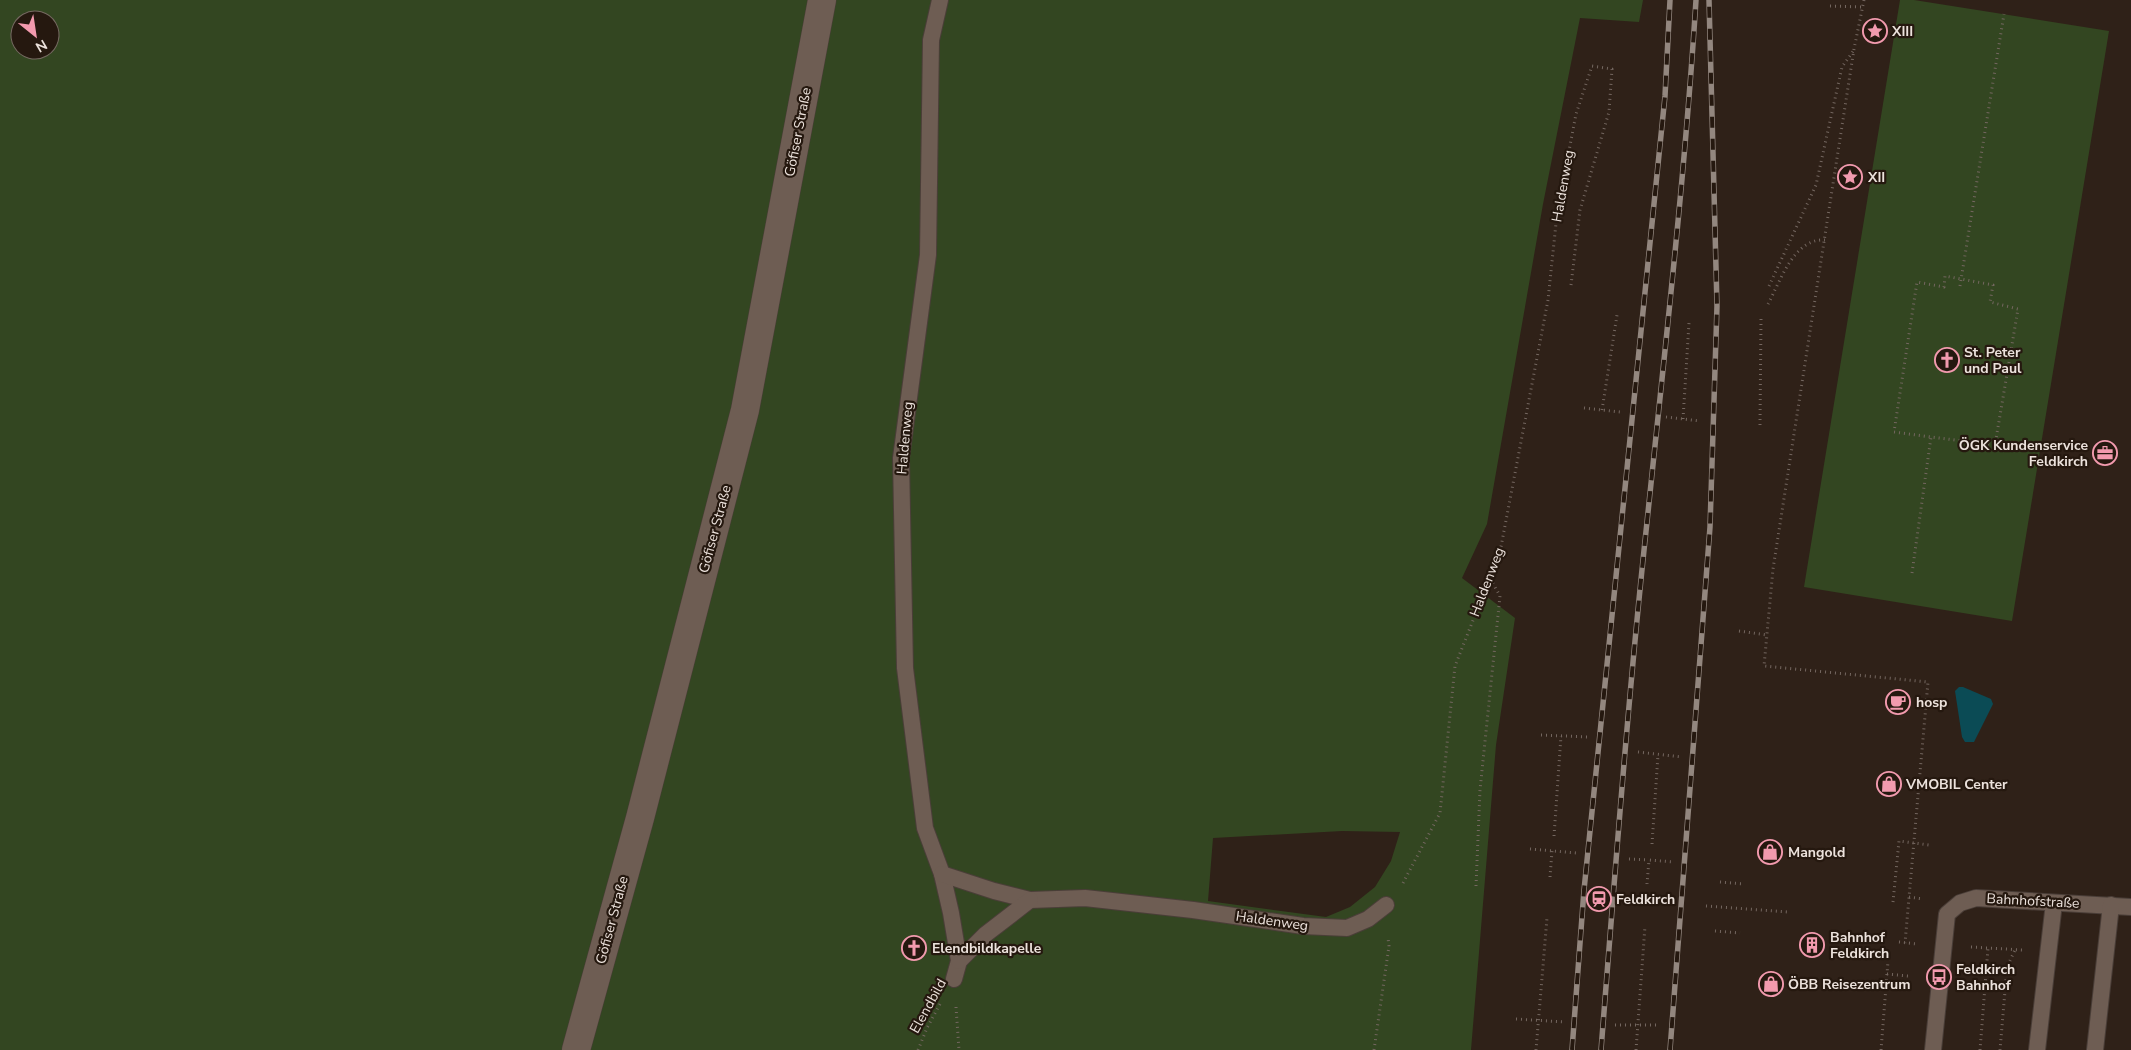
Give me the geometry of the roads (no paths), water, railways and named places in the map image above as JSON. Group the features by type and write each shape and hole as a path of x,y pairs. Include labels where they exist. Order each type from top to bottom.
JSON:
{"main road":[{"name":"Göfiser Straße","path":"576,1050 640,818 745,410 822,0"}],"lane":[{"name":"Haldenweg","path":"940,0 931,40 928,255 901,458 905,668 925,828 942,874 952,912 959,961 954,979"},
{"name":"Haldenweg","path":"942,874 994,891 1030,900 1085,898 1193,910 1304,926 1346,928 1368,919 1386,905"},
{"name":"Bahnhofstraße","path":"1933,1050 1946,914 1960,903 1976,898 2131,907"},
{"name":"Haldenweg","path":"959,961 986,934 1030,900"},
{"path":"2037,1050 2054,903"},
{"path":"2095,1050 2111,905"}],"water":[{"path":"1959,687 1991,699 1993,704 1974,742 1965,742 1962,737 1955,691"}],"railway":[{"path":"1572,1050 1584,890 1665,96 1670,0"},
{"path":"1601,1050 1628,720 1668,327 1696,0"},
{"path":"1670,1050 1710,527 1717,306 1709,0"}],"place":[{"name":"XIII","path":"1875,31"},
{"name":"XII","path":"1850,177"},
{"name":"St. Peter und Paul","path":"1947,360"},
{"name":"ÖGK Kundenservice Feldkirch","path":"2105,453"},
{"name":"hosp","path":"1898,702"},
{"name":"VMOBIL Center","path":"1889,784"},
{"name":"Mangold","path":"1770,852"},
{"name":"Feldkirch","path":"1599,899"},
{"name":"Bahnhof Feldkirch","path":"1812,945"},
{"name":"Elendbildkapelle","path":"914,948"},
{"name":"Feldkirch Bahnhof","path":"1939,977"},
{"name":"ÖBB Reisezentrum","path":"1771,984"}]}
